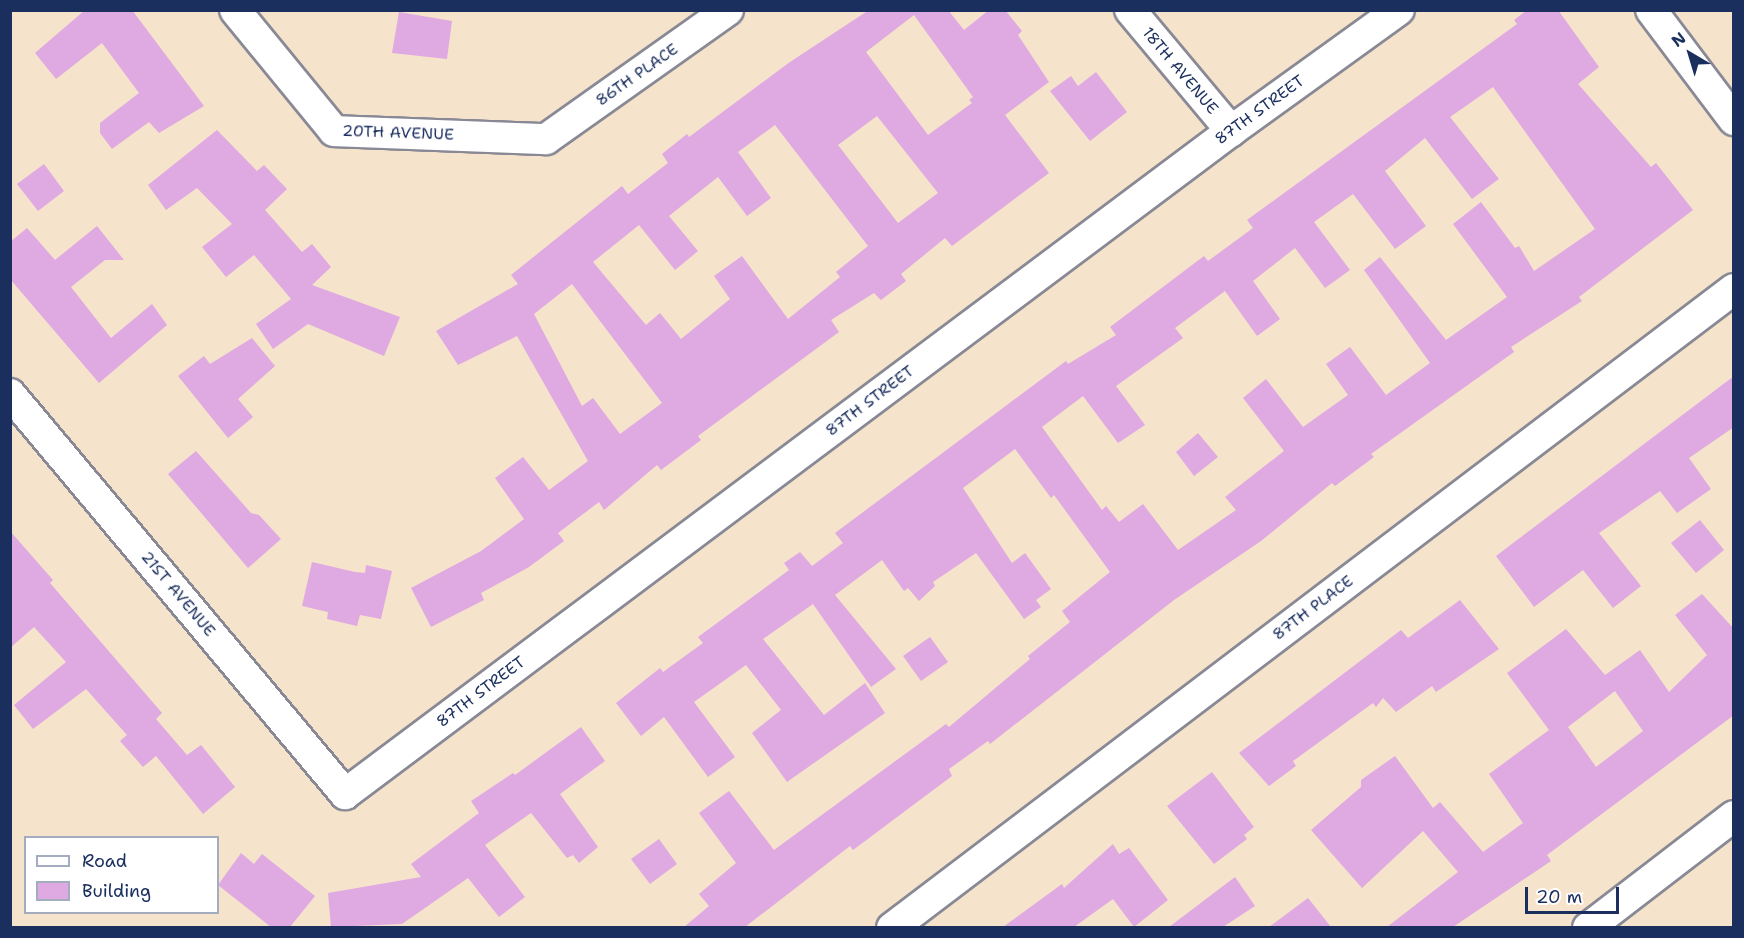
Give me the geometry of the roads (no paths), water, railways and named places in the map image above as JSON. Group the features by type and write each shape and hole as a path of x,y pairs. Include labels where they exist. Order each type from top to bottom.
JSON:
{"street":[{"name":"20TH AVENUE","path":"235,10 334,131 546,139"},
{"name":"86TH PLACE","path":"546,139 728,10"},
{"name":"18TH AVENUE","path":"1130,10 1230,131"},
{"name":"87TH STREET","path":"345,794 1230,131 1399,10"},
{"path":"1651,10 1734,120"},
{"name":"87TH PLACE","path":"892,927 1734,289"},
{"name":"21ST AVENUE","path":"10,394 345,794"},
{"path":"1588,927 1734,816"}]}
